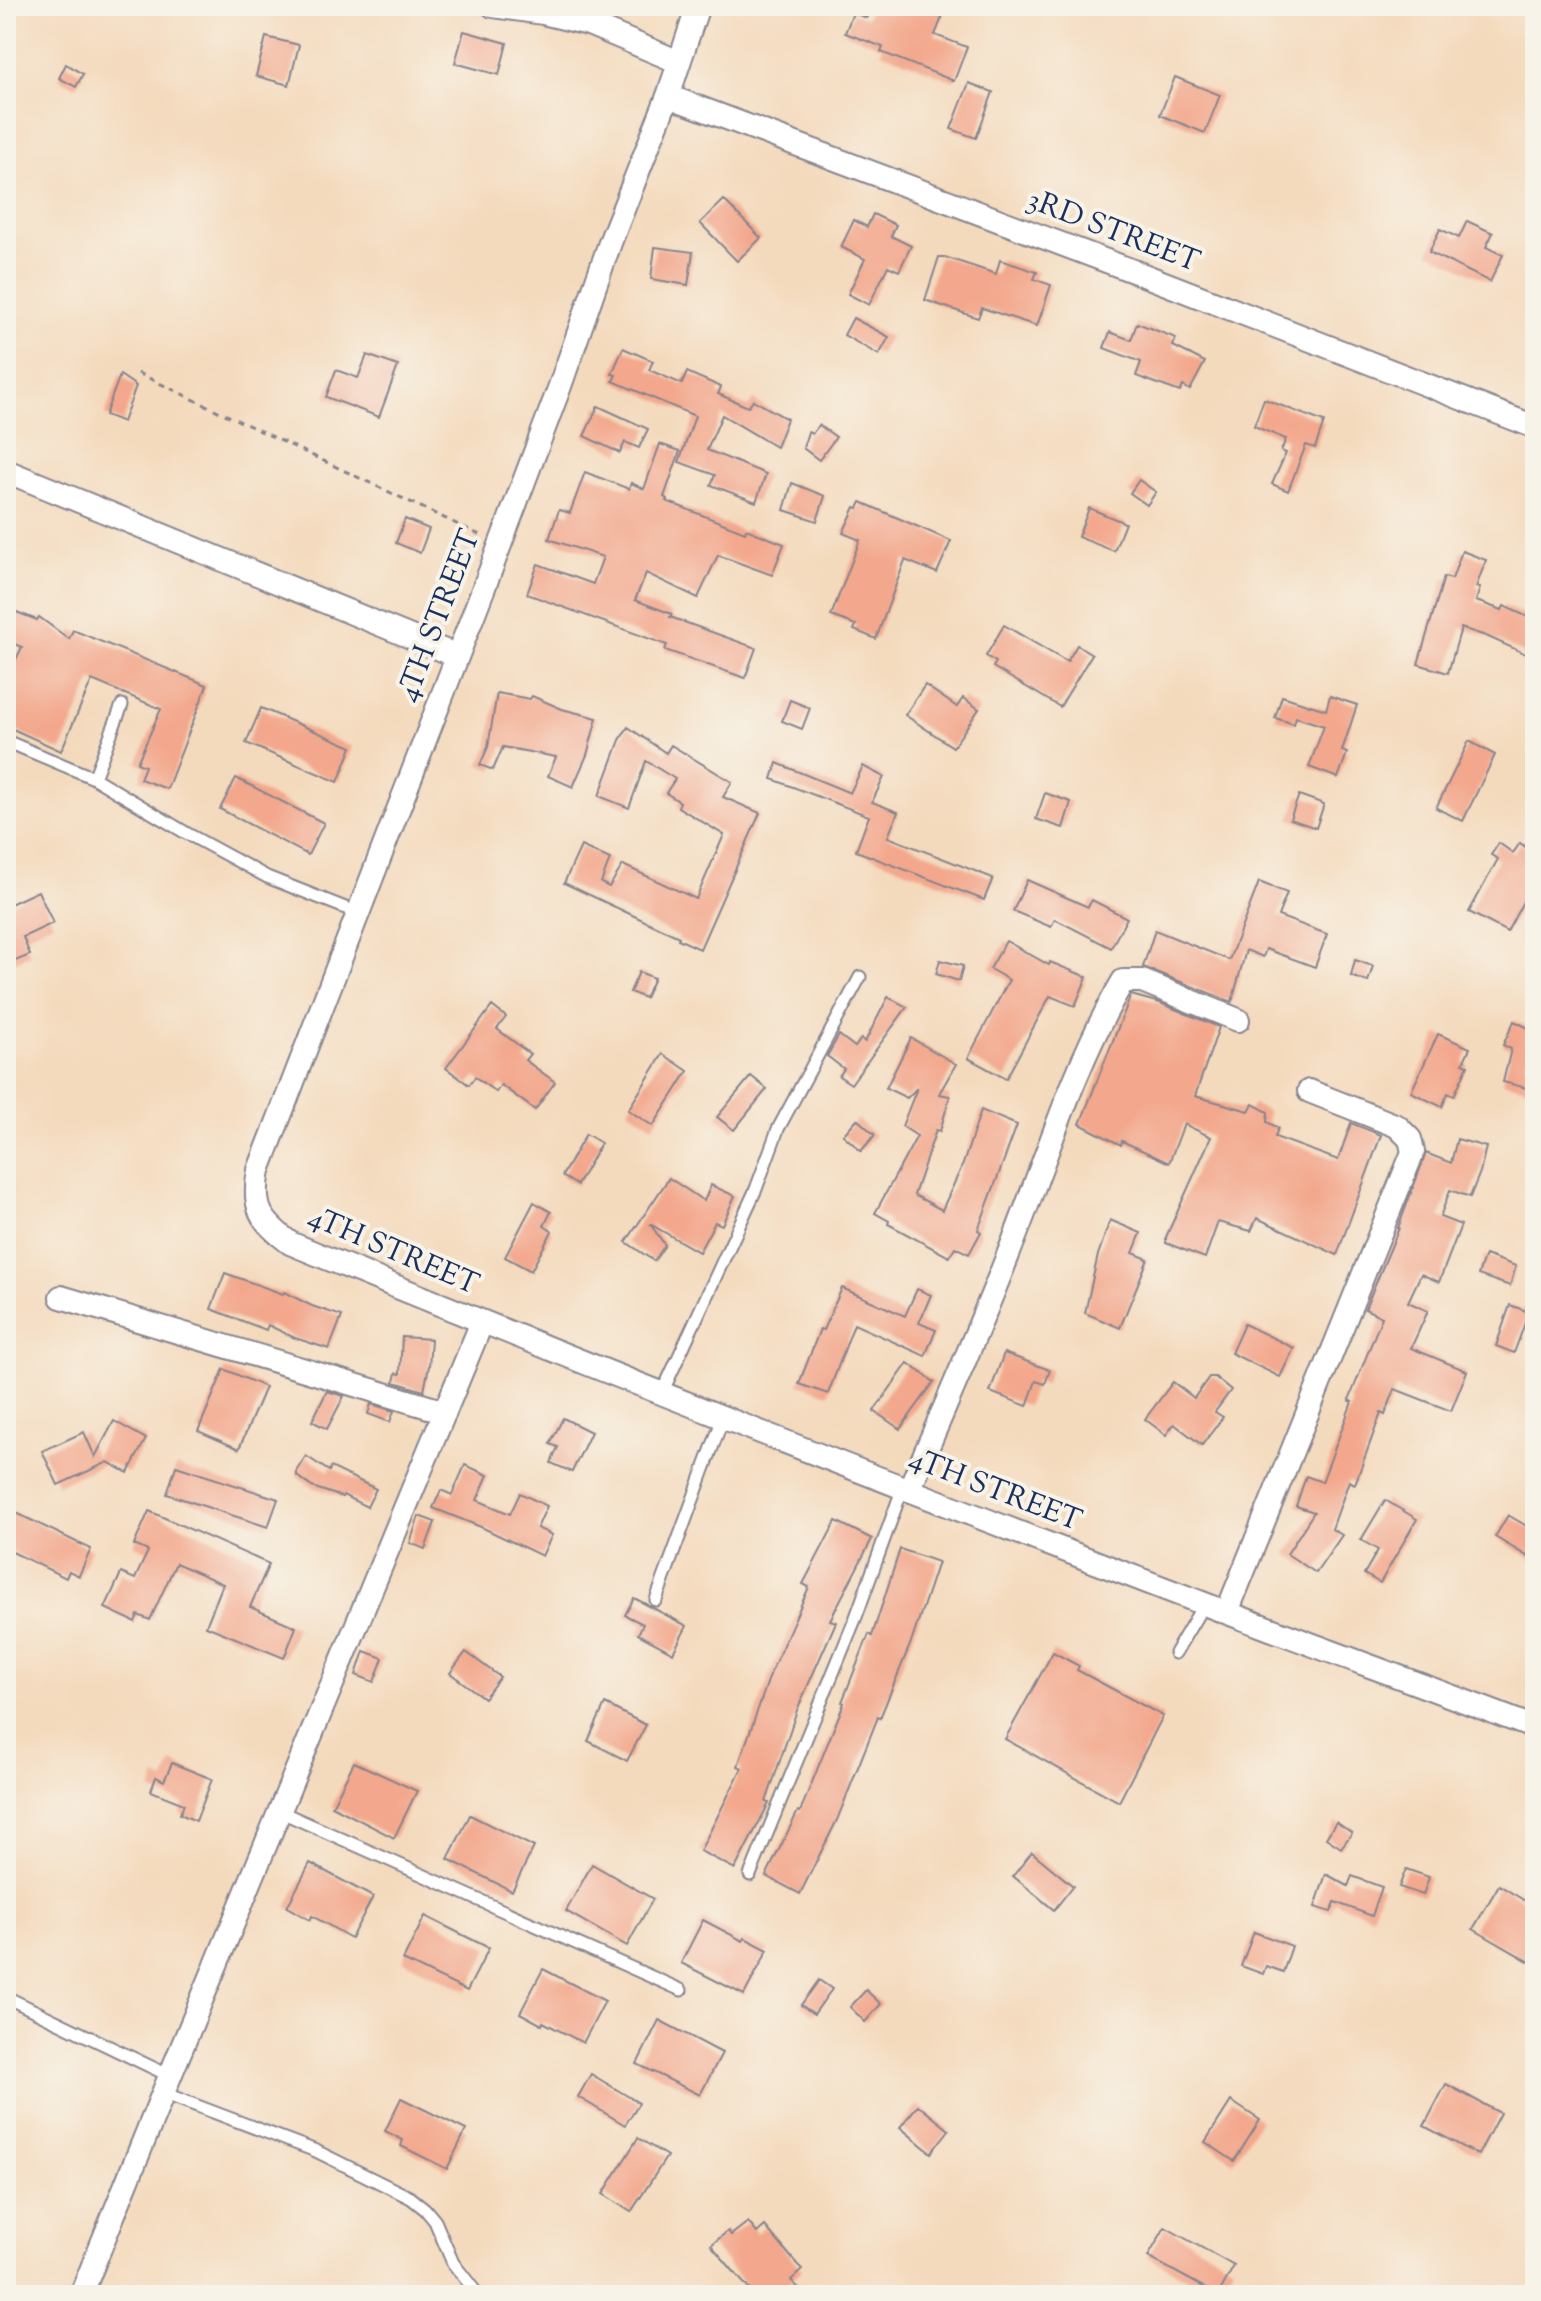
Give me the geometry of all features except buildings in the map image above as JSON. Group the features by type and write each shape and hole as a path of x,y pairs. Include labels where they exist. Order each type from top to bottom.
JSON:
{"street":[{"path":"493,6 589,24 679,62"},
{"name":"4TH STREET","path":"698,6 668,96 611,240 560,386 259,1170 255,1192 259,1211 270,1228 290,1243 482,1322 1204,1604 1535,1728"},
{"name":"3RD STREET","path":"668,96 1141,274 1535,427"},
{"path":"6,471 457,656"},
{"path":"906,1489 1009,1253 1043,1157 1097,1030 1123,981 1142,981 1238,1020"},
{"path":"1227,1612 1413,1152 1410,1139 1397,1126 1309,1091"},
{"path":"61,1297 445,1412"},
{"path":"81,2295 482,1322"}],"lane":[{"path":"94,778 122,705"},
{"path":"6,741 94,778 267,877 358,913"},
{"path":"662,1393 756,1189 778,1129 860,977"},
{"path":"656,1600 723,1418"},
{"path":"750,1875 906,1489"},
{"path":"1175,1653 1204,1604"},
{"path":"279,1811 681,1990"},
{"path":"6,1997 166,2085 316,2151 411,2198 435,2221 453,2263 478,2295"}],"path":[{"path":"138,373 500,545"}]}
